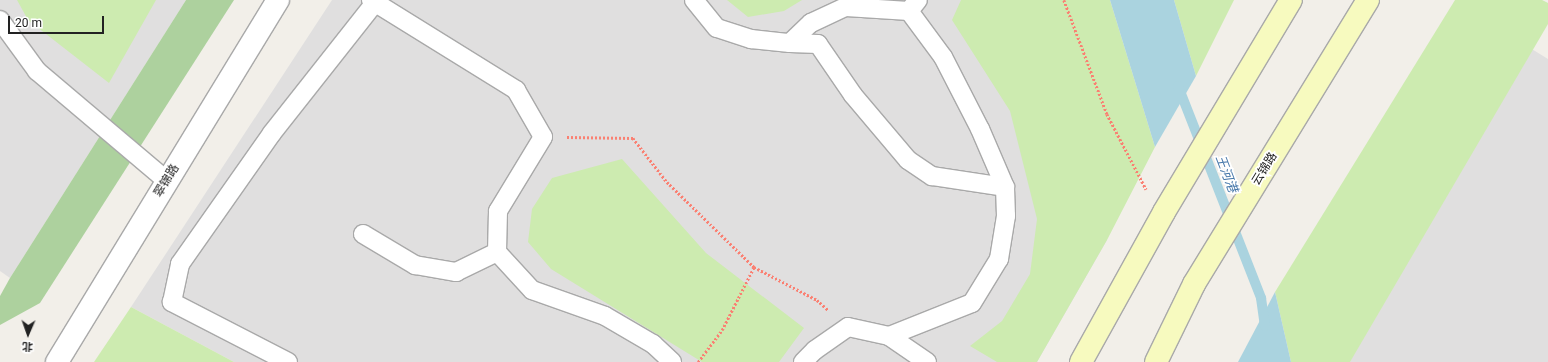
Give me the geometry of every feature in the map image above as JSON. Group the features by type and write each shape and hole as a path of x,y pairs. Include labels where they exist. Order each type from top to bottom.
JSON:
{"main road":[{"path":"1081,362 1162,215 1291,0"},
{"name":"云锦路","path":"1156,362 1194,284 1368,0"}],"street":[{"name":"翠锦路","path":"57,362 278,0"}],"lane":[{"path":"694,0 717,28 750,39 818,44 853,96 908,160 932,176 1005,187"},
{"path":"288,362 172,302 180,264 272,133 374,1 516,90 543,137 498,210 497,252 532,290 605,316 653,344 672,362"},
{"path":"790,43 811,23 846,6 913,6 943,57 980,129 1005,187 1006,216 999,259 972,303 889,336"},
{"path":"0,20 37,71 167,181"},
{"path":"363,234 415,265 456,272 497,252"},
{"path":"803,362 815,350 848,327 889,336 927,362"}],"path":[{"path":"1064,0 1107,114 1162,215"},
{"path":"543,137 633,138 667,182 754,267 817,300 848,327"},
{"path":"698,362 722,330 754,267"}],"shaded area":[{"path":"0,0 186,0 10,278 0,271"},
{"path":"332,0 1022,0 1107,240 1037,362 234,362 131,307"},
{"path":"1496,27 1548,59 1548,362 1332,362"}],"green space":[{"path":"17,0 156,0 109,83 28,20"},
{"path":"186,0 234,0 40,303 0,325 0,296 10,278"},
{"path":"727,0 802,0 784,11 748,17"},
{"path":"961,0 1110,0 1155,147 1107,240 1037,362 997,362 970,346 1002,321 1030,274 1037,219 1010,111 952,20"},
{"path":"1174,0 1234,0 1196,76"},
{"path":"1455,0 1542,0 1548,3 1548,24 1350,362 1291,362 1275,292"},
{"path":"622,159 706,253 804,328 779,362 702,362 551,269 528,242 532,209 552,178"},
{"path":"131,307 234,362 94,362"}],"water":[{"path":"1110,0 1174,0 1196,76 1155,147"},
{"path":"1275,292 1291,362 1238,362"}],"waterway":[{"name":"王河港","path":"1178,86 1261,298 1265,326"}]}
